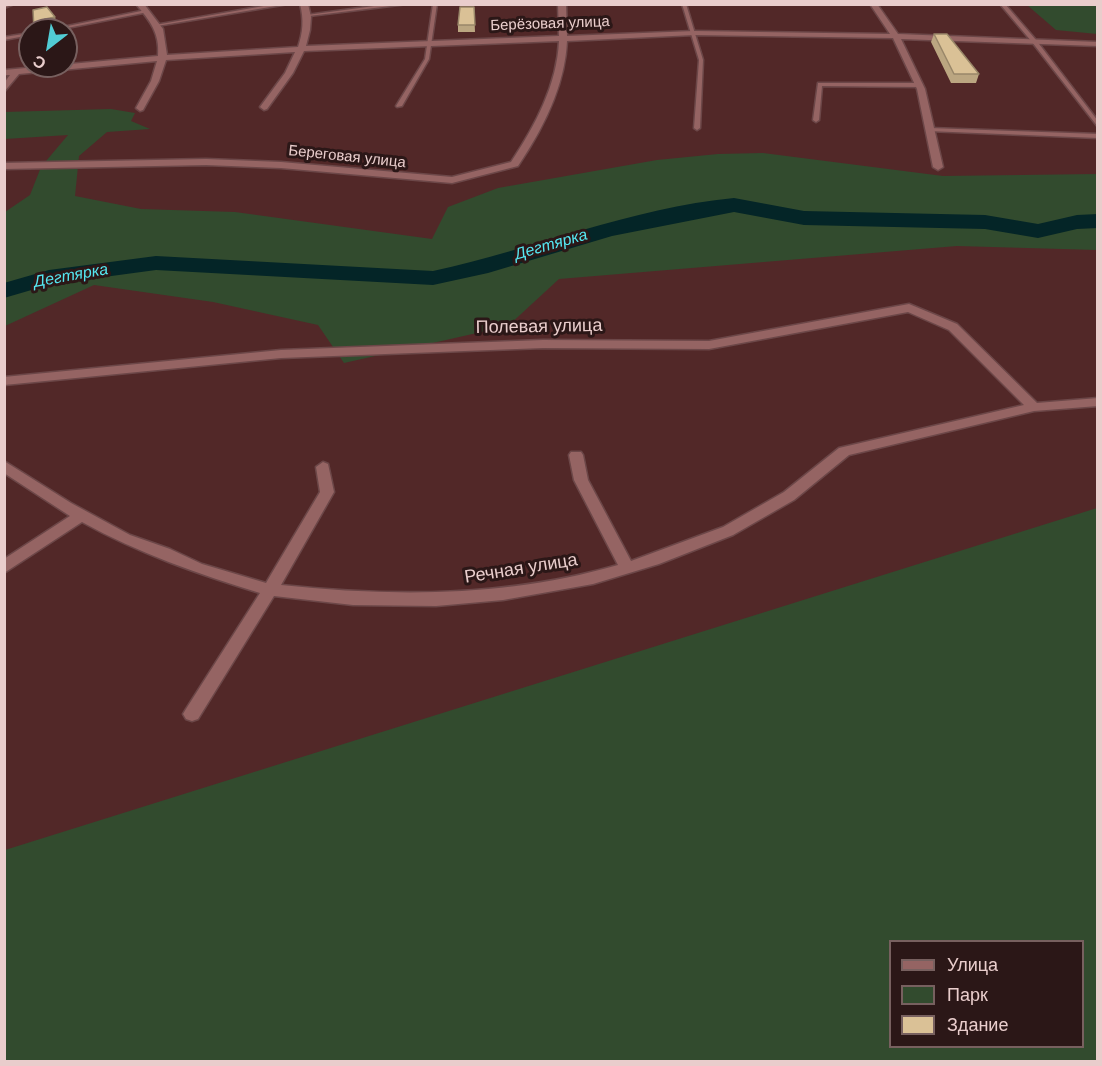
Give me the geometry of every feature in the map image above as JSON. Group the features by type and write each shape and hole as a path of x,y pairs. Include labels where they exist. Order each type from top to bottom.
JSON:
{"street":[{"path":"139,4 157,25 165,58 157,82 140,108"},
{"path":"264,107 290,72 301,49 309,15 304,4"},
{"name":"Береговая улица","path":"4,166 206,162 281,165 452,180 515,164 531,139 554,93 564,37 562,4"},
{"path":"873,4 897,36 919,85 938,167"},
{"name":"Берёзовая улица","path":"4,74 165,58 301,49 694,33 897,36 1098,44"},
{"path":"4,90 16,73"},
{"name":"Полевая улица","path":"4,381 281,354 543,344 709,345 909,308 953,327 1034,407"},
{"name":"Речная улица","path":"4,466 125,539 165,553 197,568 270,590 353,599 436,600 503,594 593,578 654,560 728,531 789,496 844,451 1034,407 1098,402"},
{"path":"576,454 581,480 627,568"},
{"path":"192,714 270,590 327,492 323,467"},
{"path":"4,567 82,515"}],"lane":[{"path":"4,7 12,4"},
{"path":"157,25 286,4"},
{"path":"309,15 405,4"},
{"path":"399,106 427,59 435,4"},
{"path":"684,4 701,60 696,128"},
{"path":"1002,4 1034,41 1098,125"},
{"path":"78,24 146,11"},
{"path":"349,11 350,20"},
{"path":"816,120 820,84 919,85"},
{"path":"930,130 1098,136"}],"green space":[{"path":"1027,5 1097,5 1097,34 1056,30"},
{"path":"111,109 135,113 131,121 150,129 107,132 79,156 75,196 141,209 235,212 432,239 448,207 498,188 657,160 718,154 763,153 943,176 1097,174 1097,250 957,246 559,279 508,326 344,363 318,325 213,302 94,285 5,326 5,212 30,195 41,167 68,135 5,139 4,112"},
{"path":"1097,508 1097,1061 5,1061 5,850"}],"building":[{"path":"47,7 55,17 33,18 33,10"},
{"path":"460,7 474,7 475,25 458,25"},
{"path":"934,34 947,34 979,74 954,74"}],"waterway":[{"name":"Дегтярка","path":"4,291 49,277 156,263 433,278 479,268 607,230 713,207 734,205 804,218 985,222 1038,231 1077,222 1098,221"}]}
